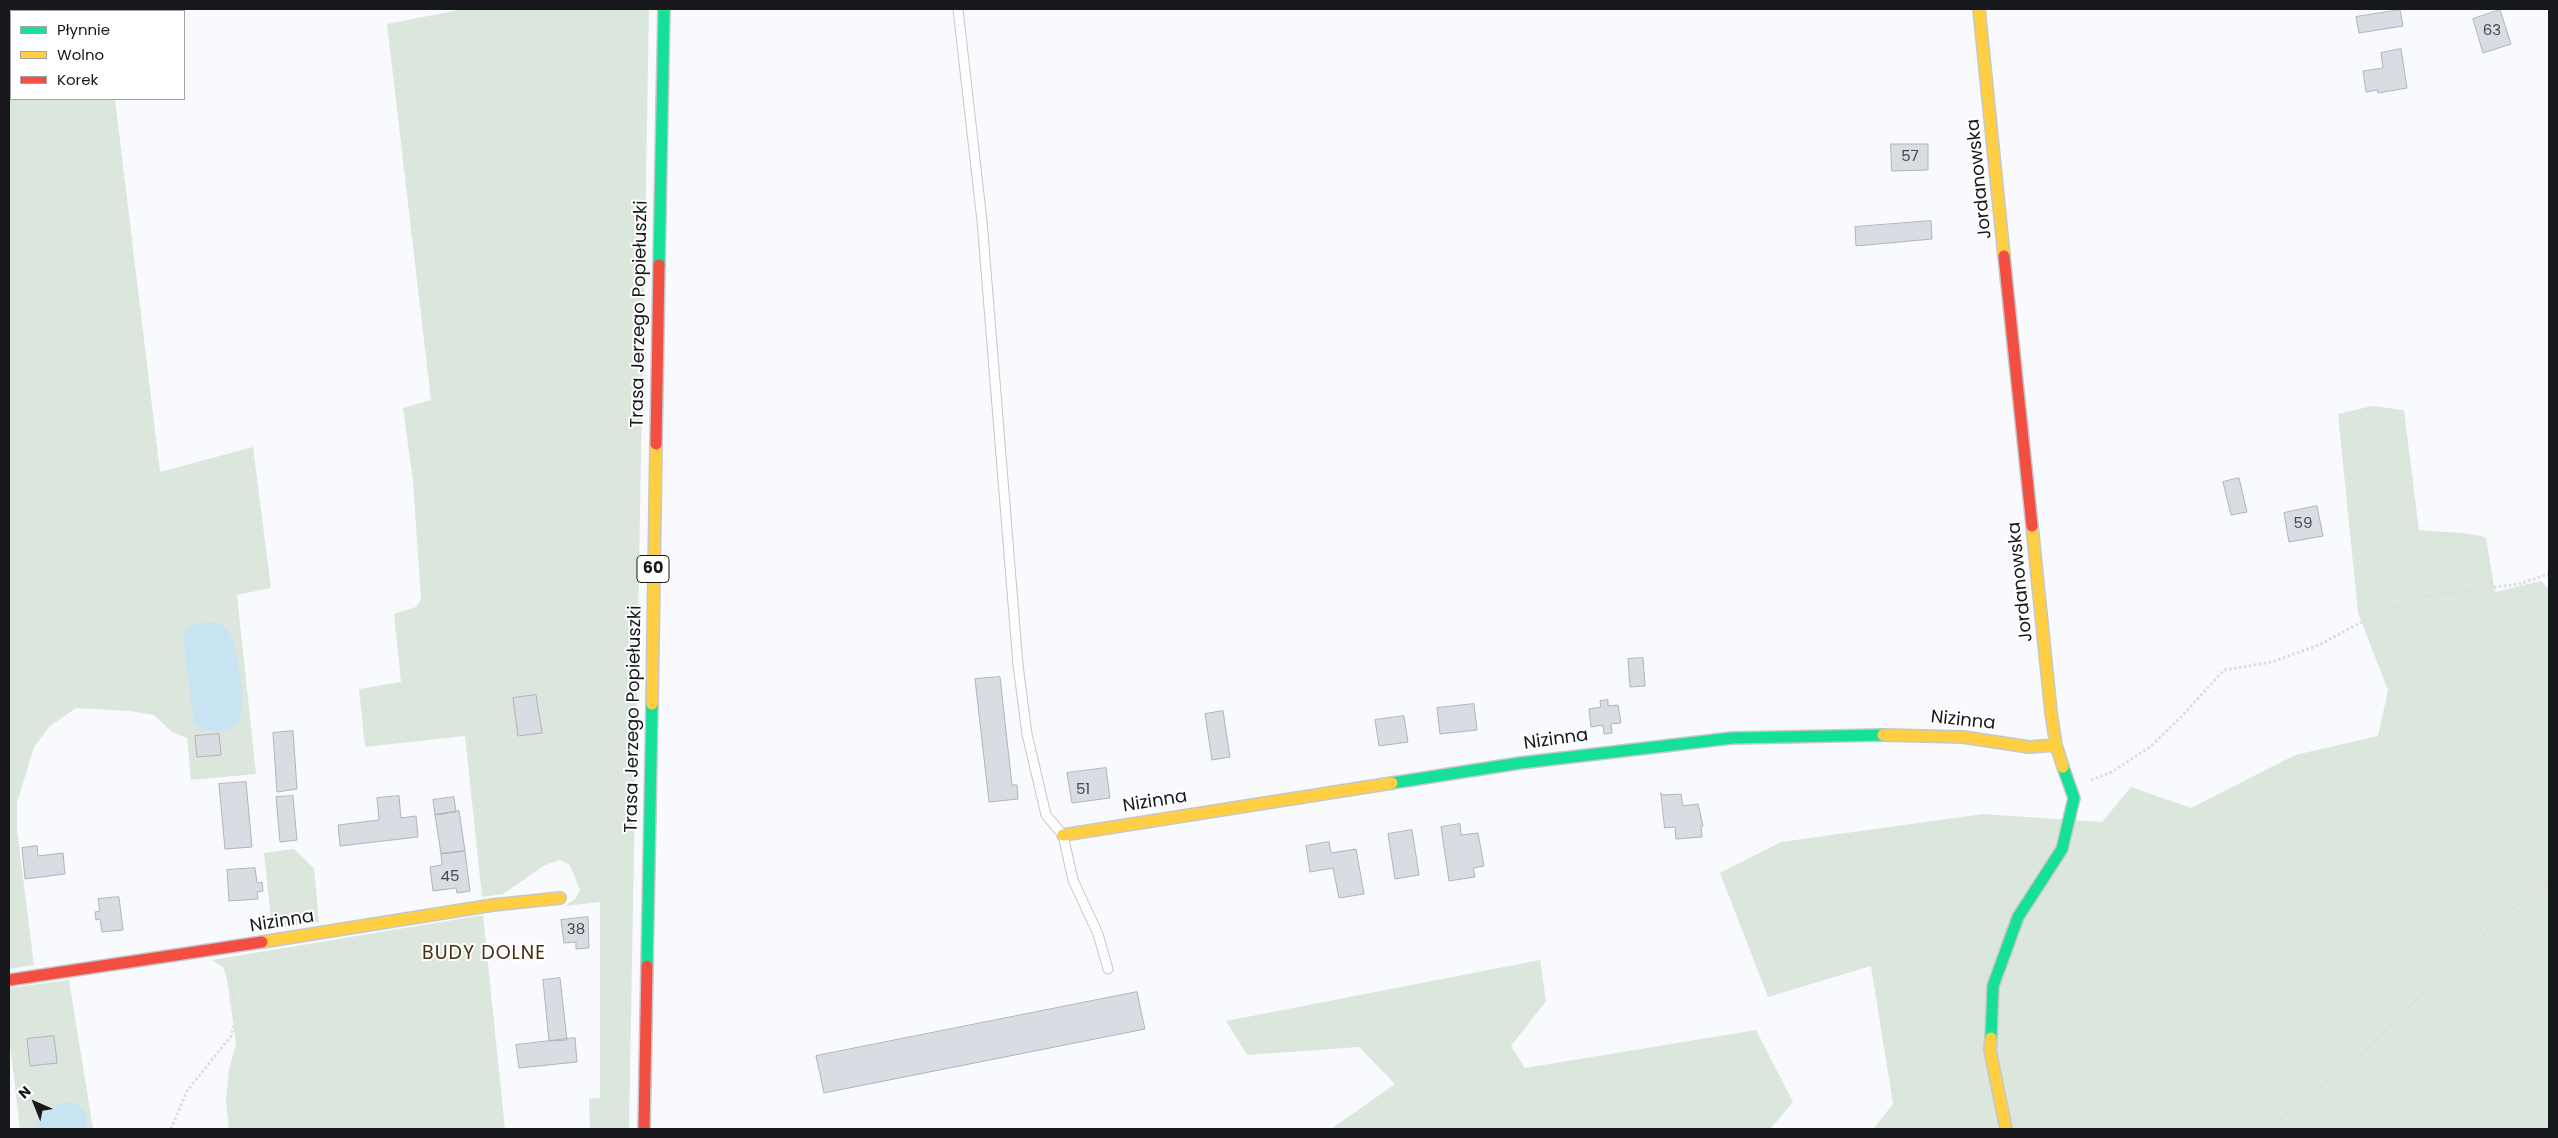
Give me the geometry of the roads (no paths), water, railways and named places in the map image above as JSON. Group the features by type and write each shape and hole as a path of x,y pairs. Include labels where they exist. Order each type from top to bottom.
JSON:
{"street":[{"name":"Trasa Jerzego Popiełuszki","path":"644,1129 664,9"},
{"name":"Jordanowska","path":"1979,9 2048,680 2056,745 2074,798 2062,850 2018,917 1993,986 1990,1050 2006,1129"},
{"name":"Nizinna","path":"1063,835 1520,763 1732,738 1915,734 1963,737 2029,746 2056,745"},
{"name":"Nizinna","path":"9,980 226,949 493,905 560,898"}],"lane":[{"path":"958,9 982,221 1018,665 1025,724 1046,814 1063,835 1073,880 1092,920 1108,969"}],"water":[{"path":"208,622 219,623 229,631 238,663 241,690 242,702 239,720 230,728 219,731 202,729 194,723 183,635 189,626"},
{"path":"67,1102 78,1105 84,1110 87,1129 33,1129 42,1114 55,1106"}],"district":[{"name":"BUDY DOLNE","path":"484,954"}]}
